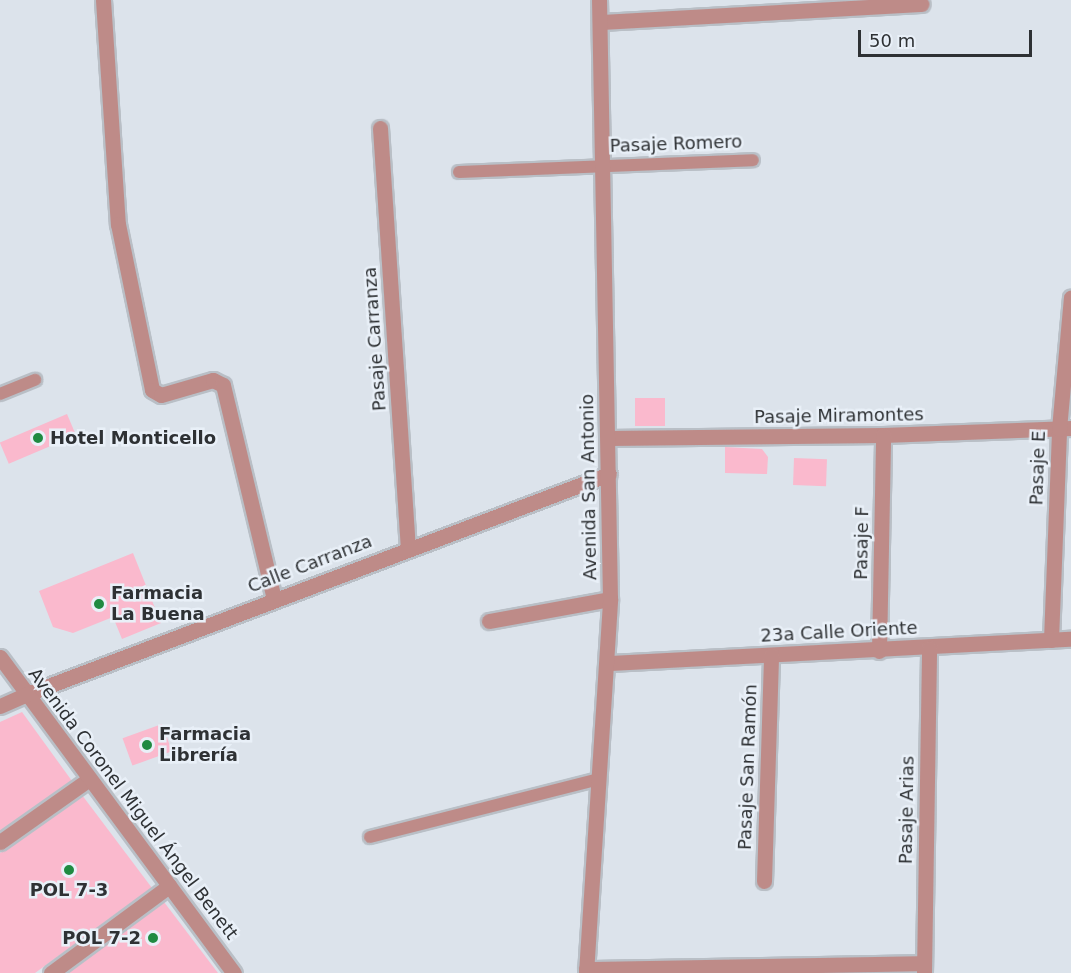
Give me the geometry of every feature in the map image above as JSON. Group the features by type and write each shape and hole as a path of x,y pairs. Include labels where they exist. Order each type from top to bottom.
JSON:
{"street":[{"path":"103,0 118,224 152,390 161,395 213,380 223,385 274,599"},
{"name":"Avenida San Antonio","path":"586,971 608,663 610,599 609,474 600,165 599,0"},
{"path":"600,22 921,4"},
{"name":"Pasaje Carranza","path":"380,128 408,548"},
{"name":"Pasaje E","path":"1051,640 1071,298"},
{"name":"Pasaje Miramontes","path":"608,438 883,435 1065,429"},
{"name":"Pasaje F","path":"879,651 883,435"},
{"name":"Calle Carranza","path":"0,706 274,599 609,474"},
{"path":"489,621 610,599"},
{"name":"23a Calle Oriente","path":"608,663 879,651 1071,639"},
{"name":"Pasaje Arias","path":"924,968 929,648"},
{"name":"Pasaje San Ramón","path":"764,881 771,655"},
{"name":"Avenida Coronel Miguel Ángel Benett","path":"0,657 88,780 234,973"},
{"path":"0,842 88,780"},
{"path":"51,973 168,886"},
{"path":"586,971 924,968"}],"lane":[{"name":"Pasaje Romero","path":"459,172 753,160"},
{"path":"0,394 35,380"},
{"path":"370,837 600,779"}],"building":[{"path":"635,398 665,398 665,426 635,426"},
{"name":"Hotel Monticello","path":"67,414 76,435 9,464 0,442"},
{"path":"725,447 762,449 768,457 767,474 725,473"},
{"path":"794,458 827,459 826,486 793,485"},
{"name":"Farmacia La Buena","path":"133,553 161,623 122,639 113,617 73,633 53,627 39,591"},
{"path":"22,712 72,781 0,832 0,722"},
{"name":"Farmacia Librería","path":"162,724 172,751 132,766 123,738"},
{"name":"POL 7-3","path":"82,795 152,888 35,973 0,973 0,853"},
{"name":"POL 7-2","path":"164,902 218,973 67,973"}],"place":[{"name":"Hotel Monticello","path":"38,438"},
{"name":"Farmacia La Buena","path":"99,604"},
{"name":"Farmacia Librería","path":"147,745"},
{"name":"POL 7-3","path":"69,870"},
{"name":"POL 7-2","path":"153,938"}]}
